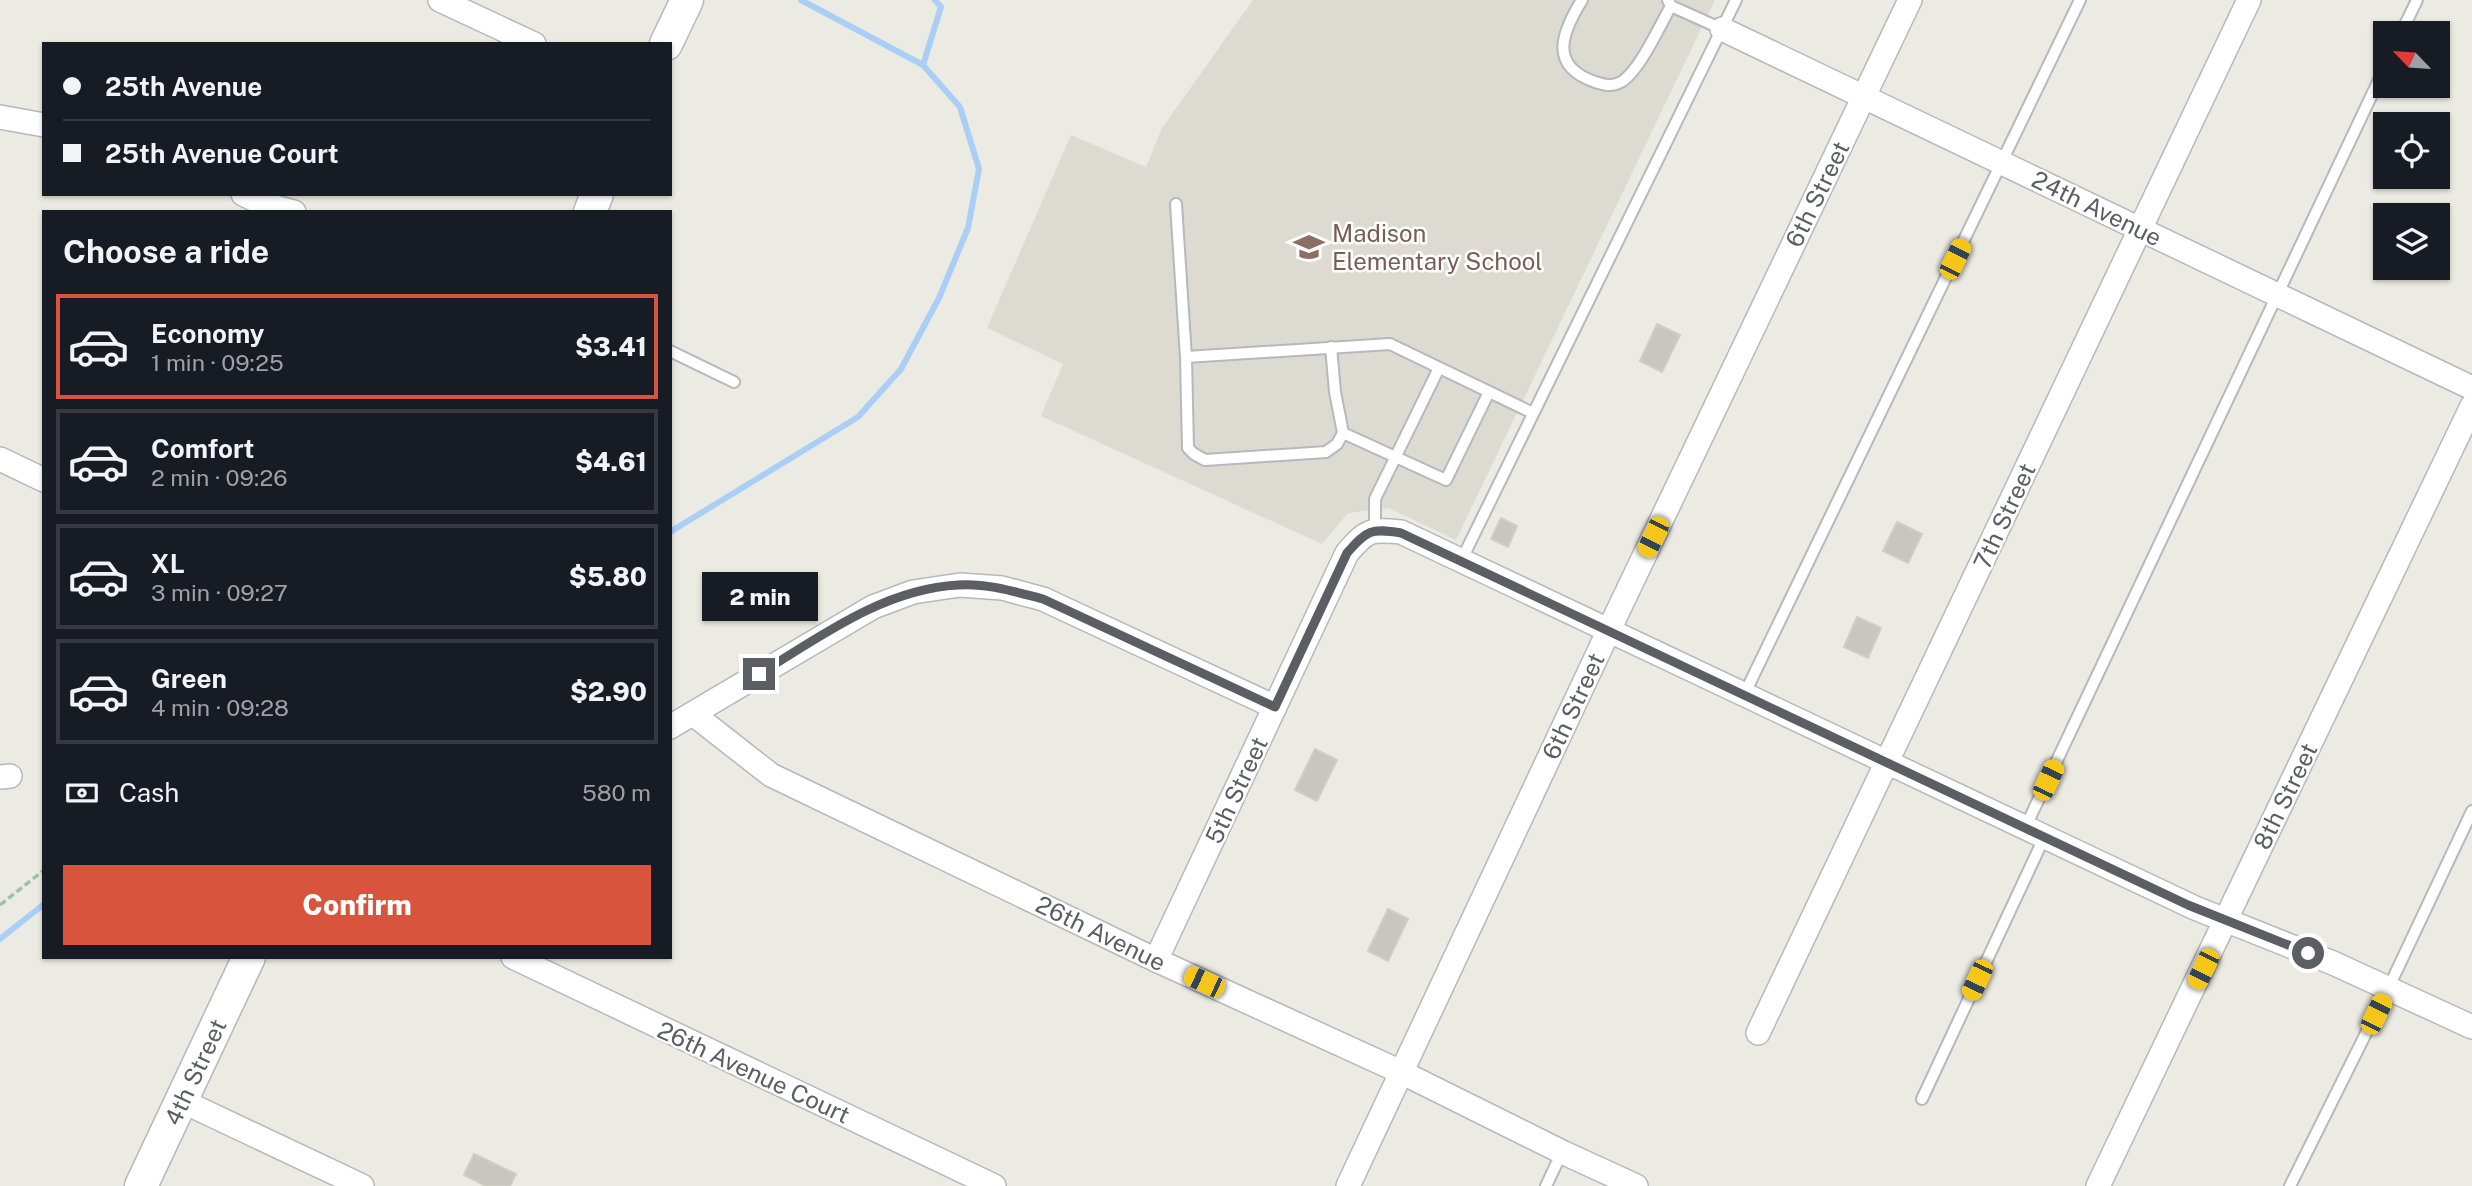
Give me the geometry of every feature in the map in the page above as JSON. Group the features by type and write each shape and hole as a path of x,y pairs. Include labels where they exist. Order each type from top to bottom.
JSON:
{"main road":[{"path":"667,42 687,0"},
{"name":"4th Street","path":"141,1186 247,959"}],"street":[{"path":"440,0 530,42"},
{"name":"6th Street","path":"1348,1186 1910,0"},
{"name":"7th Street","path":"1758,1032 2249,0"},
{"name":"24th Avenue","path":"1722,29 2472,388"},
{"path":"0,117 42,125"},
{"path":"247,196 286,210"},
{"name":"8th Street","path":"2098,1186 2472,406"},
{"path":"0,459 42,479"},
{"path":"1376,529 1401,533 2188,905 2283,942 2472,1027"},
{"name":"5th Street","path":"1156,960 1347,553 1359,539 1376,529"},
{"path":"672,726 873,607 914,592 960,585 1002,588 1043,599 1275,707"},
{"name":"26th Avenue","path":"692,714 771,775 1156,960 1401,1072 1636,1186"},
{"name":"26th Avenue Court","path":"517,959 995,1186"},
{"path":"182,1101 362,1186"}],"lane":[{"path":"1582,0 1563,42 1563,55 1567,65 1576,73 1588,80 1611,85 1633,73 1669,3 1722,29"},
{"path":"1461,561 1736,0"},
{"path":"1744,695 2080,0"},
{"path":"2407,21 2417,0"},
{"path":"1922,1099 2034,833 2277,294 2373,92"},
{"path":"1176,204 1186,357 1188,448 1194,454 1205,460 1326,452 1337,444 1343,433 1335,392 1331,347"},
{"path":"1186,357 1390,344 1533,413"},
{"path":"672,353 734,382"},
{"path":"1376,529 1375,499 1439,368"},
{"path":"1343,433 1446,480 1489,392"},
{"path":"2290,1186 2388,989 2472,811"},
{"path":"1546,1186 1562,1152"}],"path":[{"path":"0,905 42,872"}],"shaded area":[{"name":"Madison Elementary School","path":"1253,0 1715,0 1456,540 1389,508 1348,513 1322,544 1041,416 1063,364 987,328 1071,135 1146,167 1162,128"}],"building":[{"path":"1657,324 1680,335 1662,372 1640,361"},
{"path":"1501,518 1517,526 1508,547 1491,539"},
{"path":"1897,522 1922,534 1908,563 1883,551"},
{"path":"1857,617 1881,628 1868,658 1844,647"},
{"path":"1315,749 1337,760 1317,801 1295,790"},
{"path":"1388,909 1408,919 1388,961 1368,951"},
{"path":"474,1154 516,1174 510,1186 486,1186 464,1175"}],"waterway":[{"path":"801,0 923,65"},
{"path":"672,531 858,417 901,369 939,298 968,228 979,169 960,107 923,65 941,7 935,0"},
{"path":"0,939 42,906"}],"place":[{"name":"Madison Elementary School","path":"1309,247"}],"route":[{"path":"759,674 873,607 914,592 960,585 1002,588 1043,599 1275,707 1347,553 1359,539 1376,529 1401,533 2188,905 2308,953"}]}
